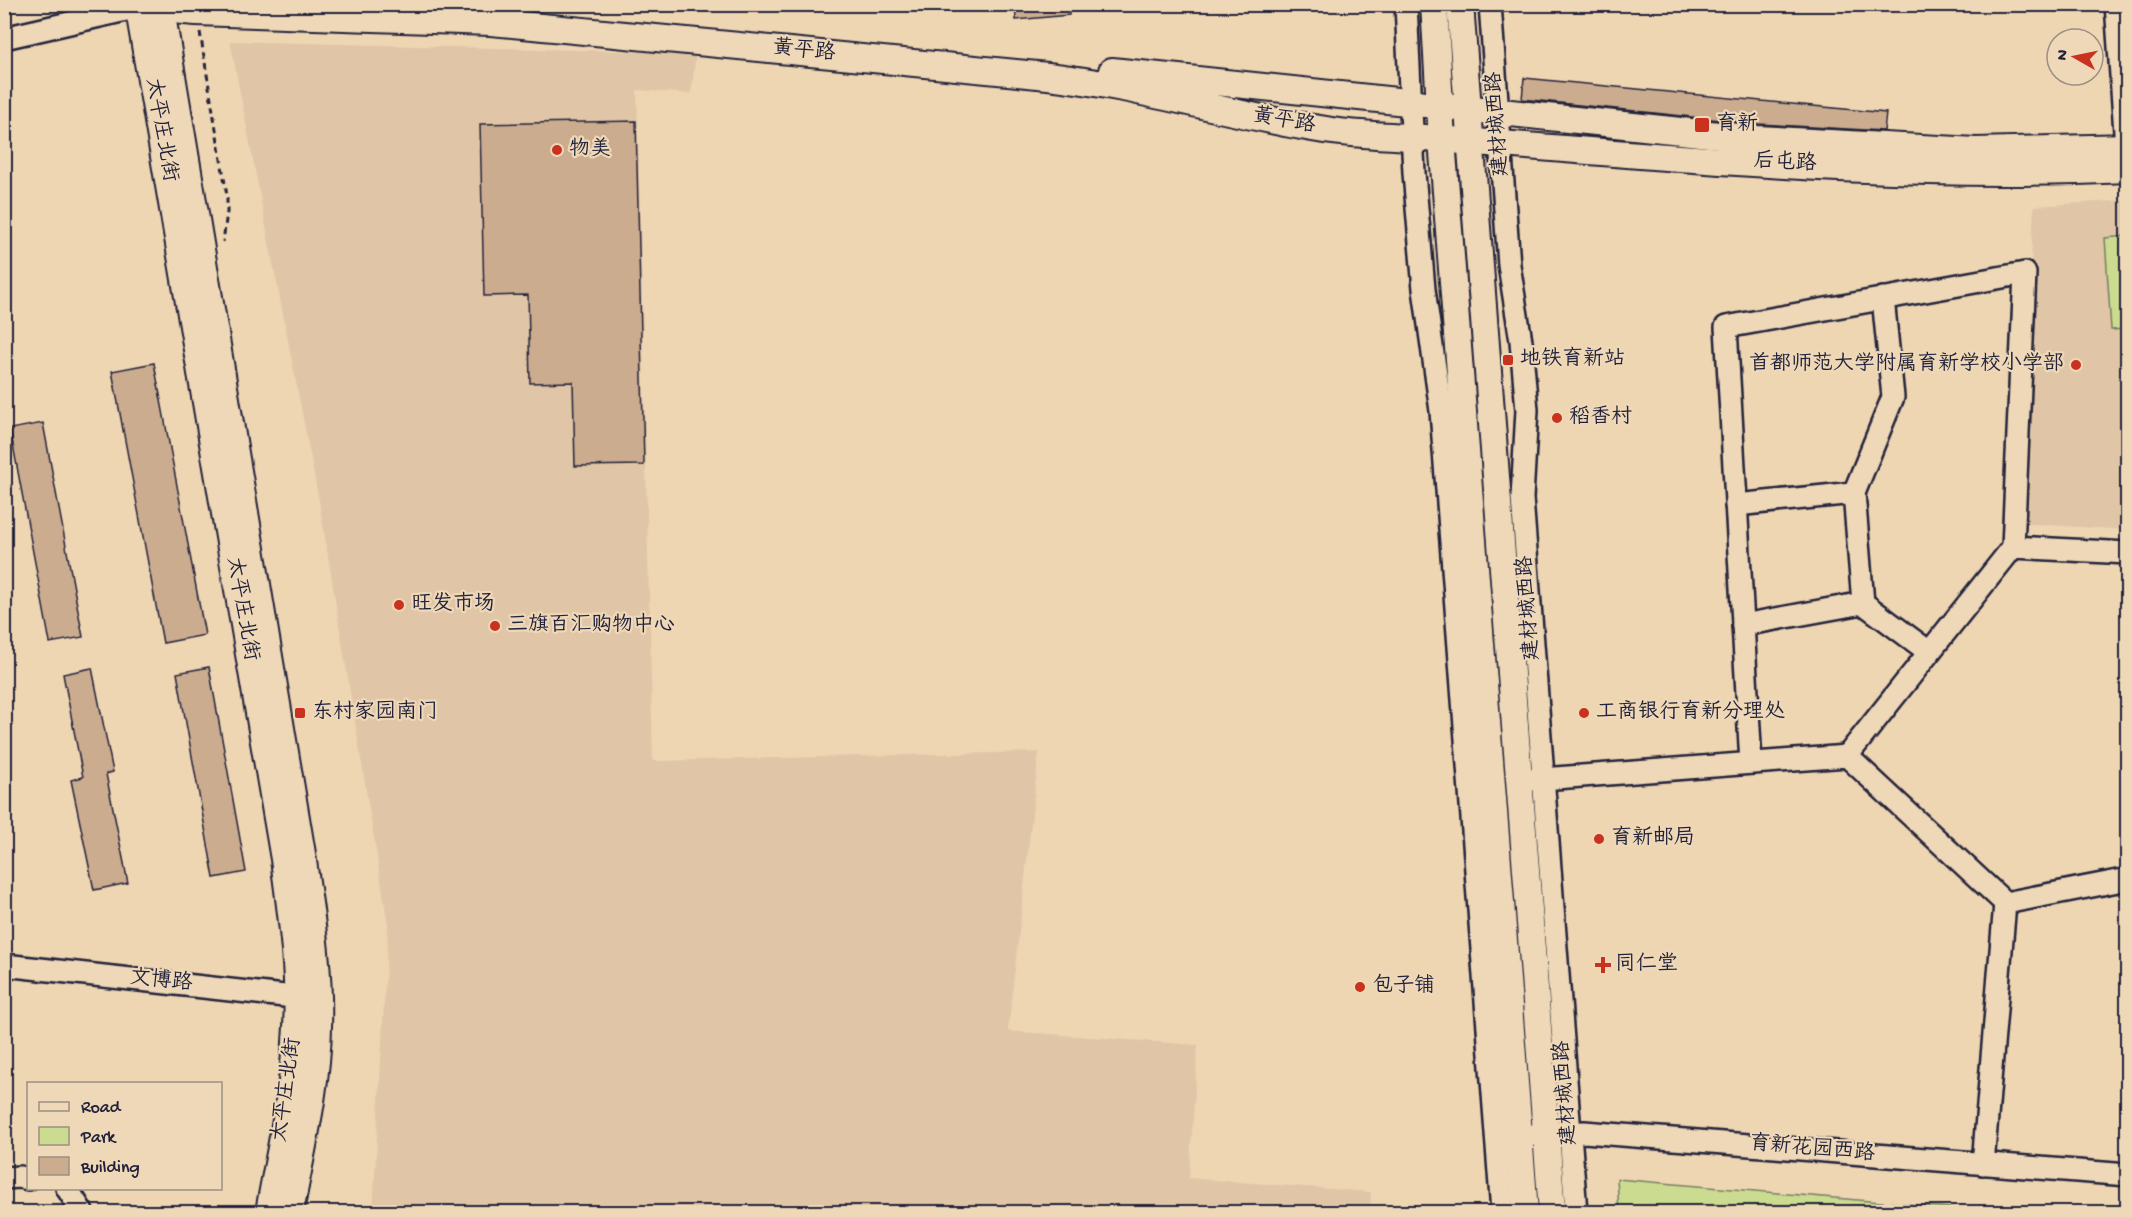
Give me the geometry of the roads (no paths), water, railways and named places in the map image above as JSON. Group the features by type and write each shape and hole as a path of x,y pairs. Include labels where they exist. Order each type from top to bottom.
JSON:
{"main road":[{"name":"黄平路","path":"494,4 1468,108"},
{"path":"1434,4 1508,1136 1525,1212"},
{"name":"建材城西路","path":"1461,4 1471,142 1531,780 1558,1132 1552,1212"},
{"name":"黄平路","path":"149,6 196,12 466,13 1075,79 1300,126 1442,140"},
{"name":"太平庄北街","path":"149,6 302,854 313,931 308,998 269,1212"},
{"name":"后屯路","path":"1468,108 1716,135 1927,149 2127,154"},
{"name":"后屯路","path":"1442,140 1694,159 1893,170 2044,173 2127,154"},
{"name":"太平庄北街","path":"290,1212 315,1070 318,1027 308,998"}],"street":[{"path":"1406,4 1411,137 1424,289 1440,411 1508,1136 1502,1212"},
{"name":"建材城西路","path":"1490,4 1509,265 1521,341 1527,410 1522,498 1531,780"},
{"path":"2116,4 2127,154"},
{"path":"4,38 149,6"},
{"path":"1752,763 1726,327 2025,273 2013,547 1846,756"},
{"path":"1863,603 1854,493 1893,397 1883,298"},
{"path":"1736,505 1854,493"},
{"path":"2013,547 2127,553"},
{"path":"1743,625 1863,603 1929,652"},
{"path":"1531,780 1846,756 2005,903"},
{"path":"2005,903 2127,879"},
{"path":"1983,1164 2005,903"},
{"name":"文博路","path":"4,965 308,998"},
{"name":"建材城西路","path":"1558,1132 1576,1212"},
{"name":"育新花园西路","path":"1508,1136 1558,1132 2127,1176"},
{"path":"4,1178 27,1179"},
{"path":"68,1190 82,1212"}],"place":[{"name":"育新","path":"1702,125"},
{"name":"物美","path":"557,150"},
{"name":"地铁育新站","path":"1508,360"},
{"name":"首都师范大学附属育新学校小学部","path":"2076,365"},
{"name":"稻香村","path":"1557,418"},
{"name":"旺发市场","path":"399,605"},
{"name":"三旗百汇购物中心","path":"495,626"},
{"name":"东村家园南门","path":"300,713"},
{"name":"工商银行育新分理处","path":"1584,713"},
{"name":"育新邮局","path":"1599,839"},
{"name":"同仁堂","path":"1603,965"},
{"name":"包子铺","path":"1360,987"}]}
